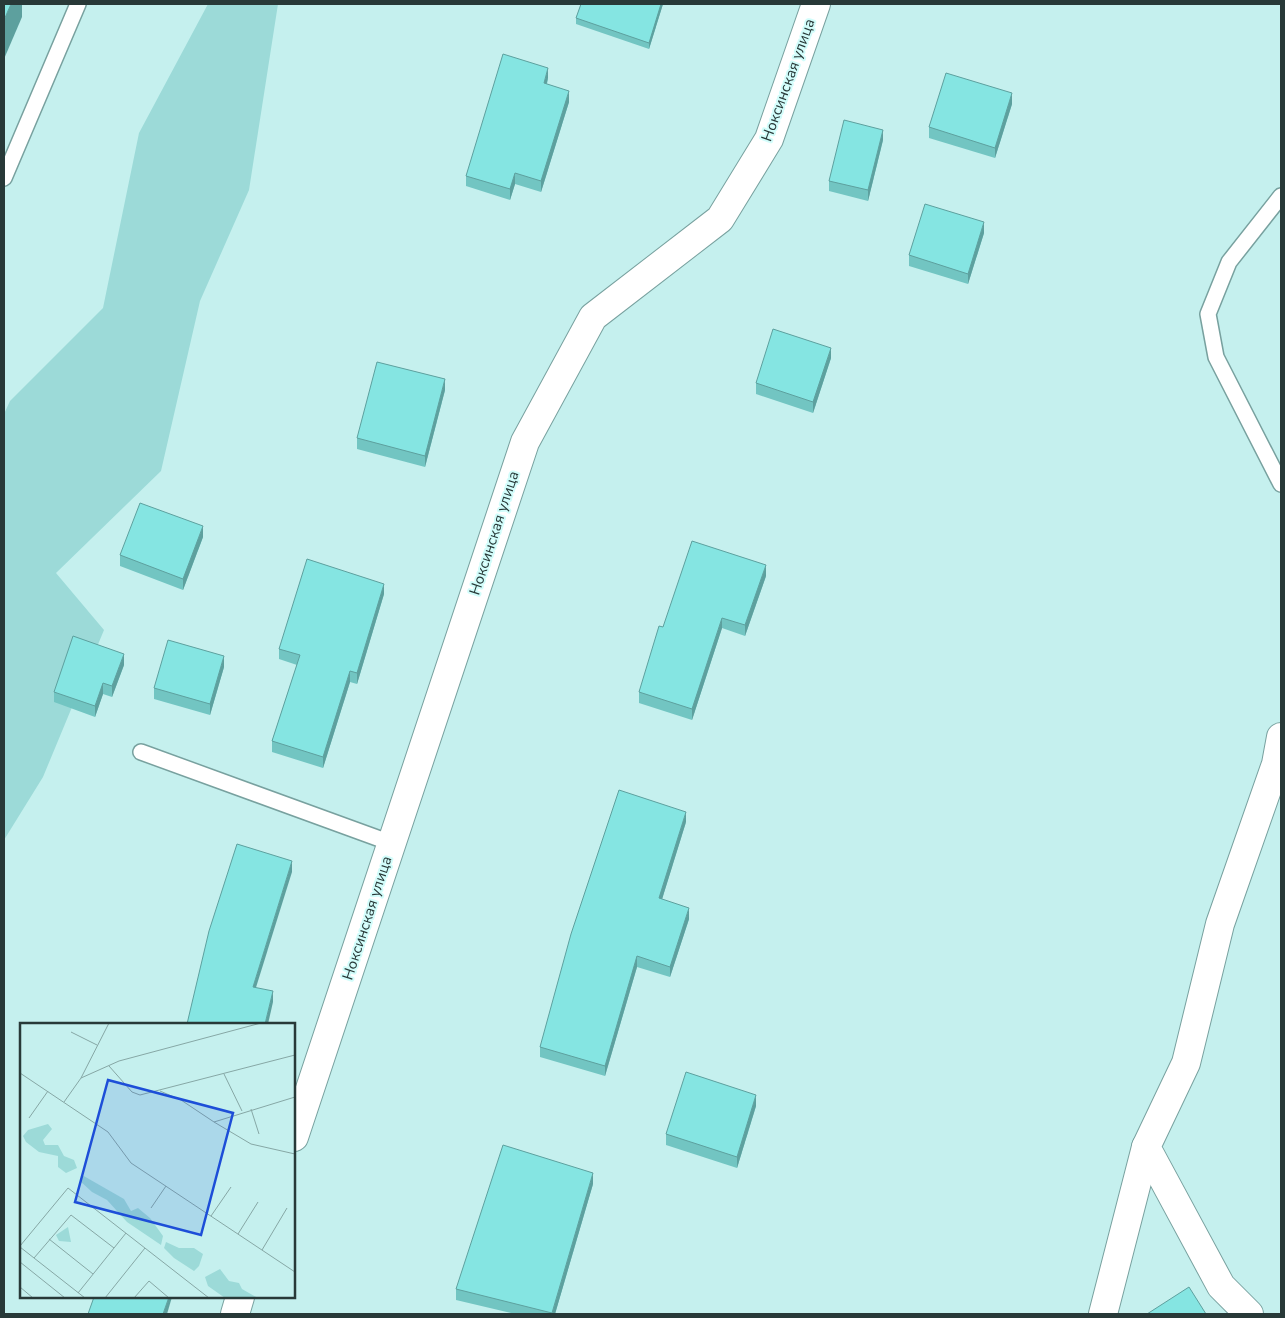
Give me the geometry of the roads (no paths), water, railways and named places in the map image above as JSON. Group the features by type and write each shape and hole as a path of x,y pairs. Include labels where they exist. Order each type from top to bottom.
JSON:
{"street":[{"name":"Ноксинская улица","path":"295,1134 525,442 593,317 720,219 769,139 816,4"},
{"path":"1103,1314 1146,1147 1186,1063 1220,924 1276,764 1281,737"},
{"path":"1146,1147 1222,1286 1249,1314"},
{"path":"235,1314 240,1298"}],"lane":[{"path":"4,178 78,4"},
{"path":"1281,196 1229,262 1208,314 1216,357 1281,484"},
{"path":"142,752 391,843"}]}
